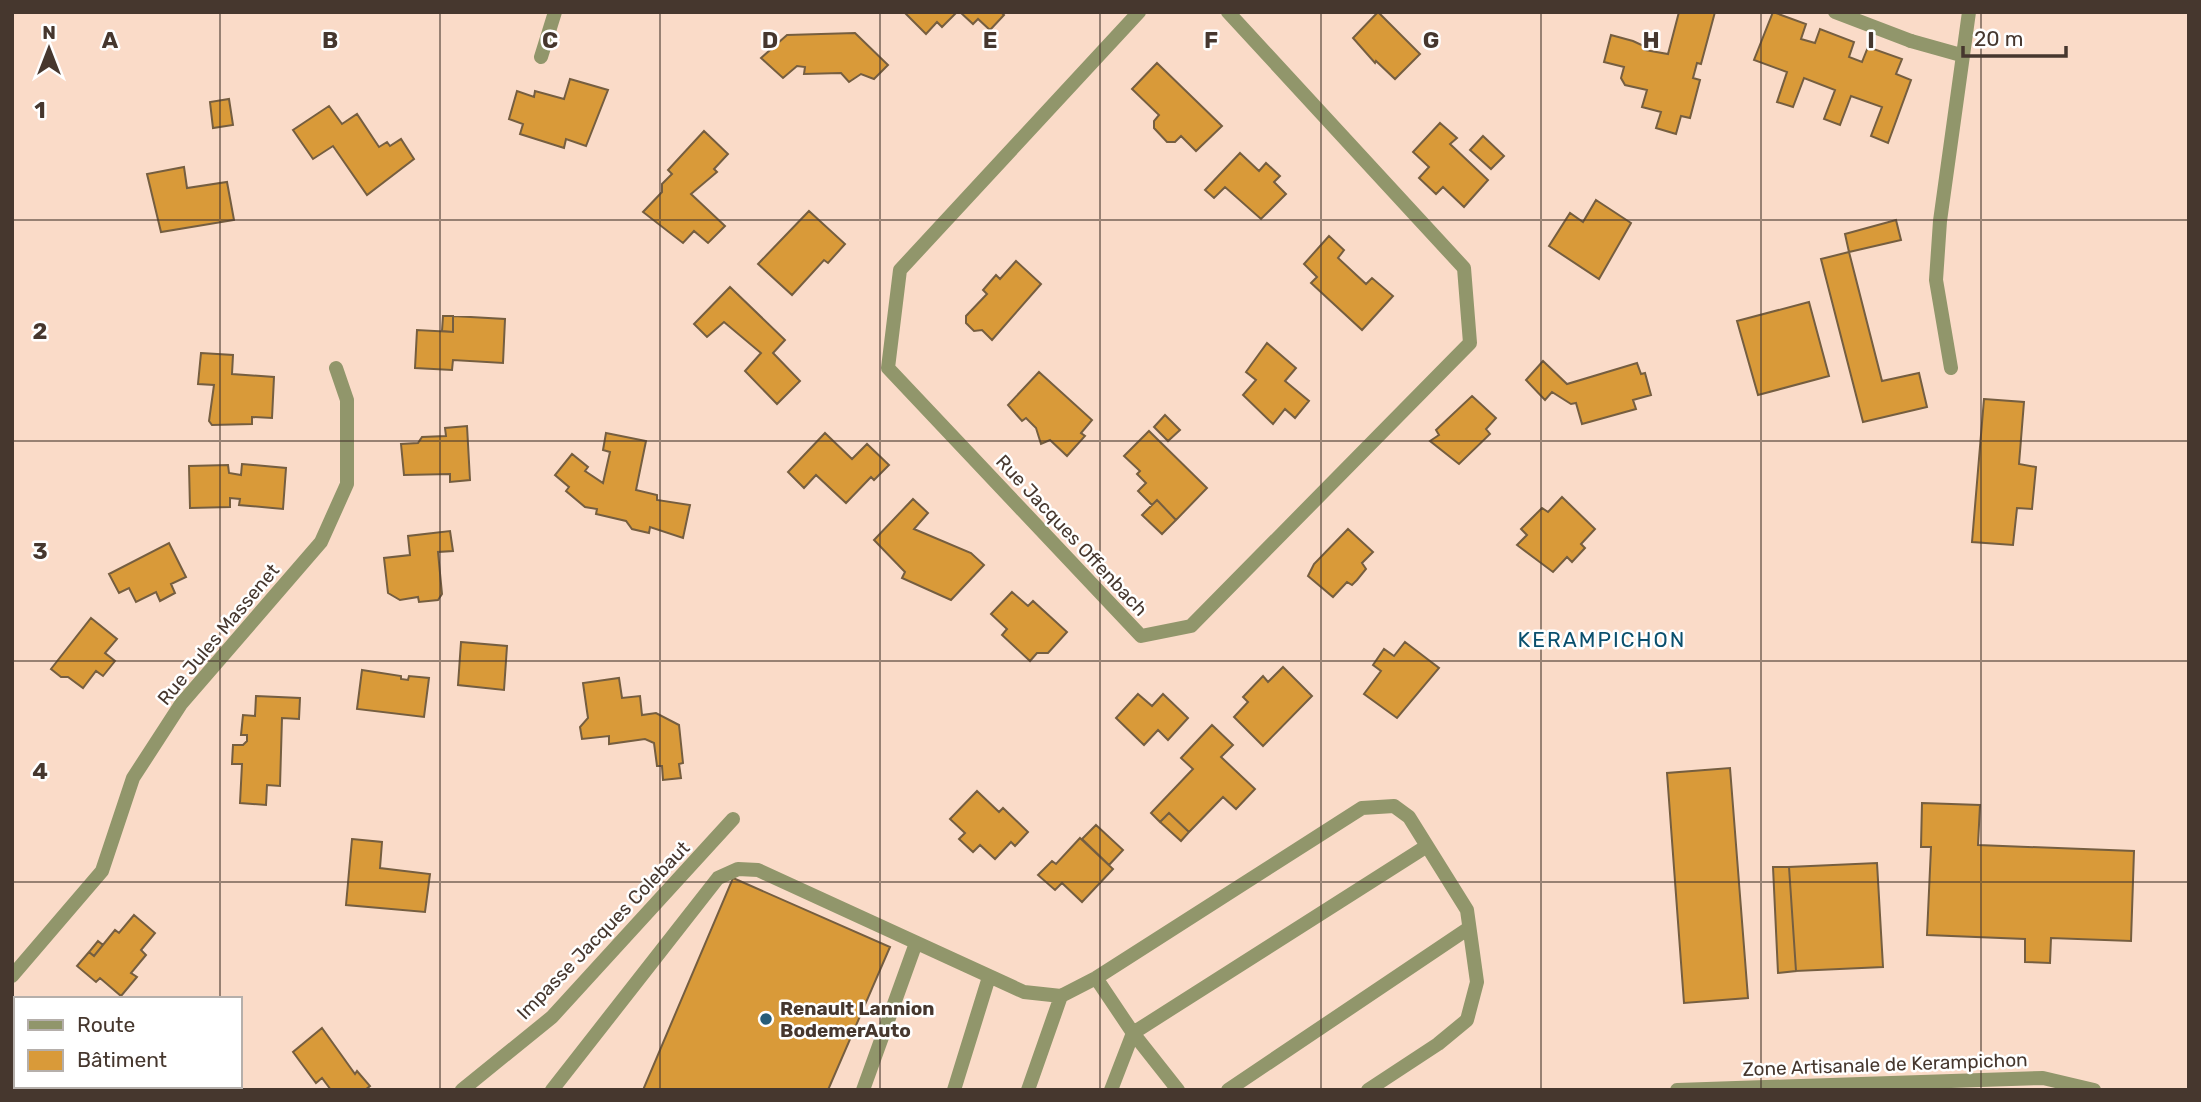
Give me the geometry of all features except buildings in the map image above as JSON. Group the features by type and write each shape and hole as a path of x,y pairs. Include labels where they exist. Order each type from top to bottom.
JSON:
{"street":[{"path":"541,57 555,12"},
{"name":"Rue Jacques Offenbach","path":"1139,12 900,270 888,368 1141,636 1191,626 1470,343 1464,268 1228,12"},
{"path":"1835,12 1911,41 1961,55"},
{"path":"1951,368 1936,280 1940,221 1969,12"},
{"name":"Rue Jules Massenet","path":"12,976 102,871 134,778 181,704 321,542 347,484 347,400 336,368"},
{"path":"552,1090 718,878 738,869 758,870 1024,992 1061,996 1096,978 1362,808 1394,806 1409,817 1467,910 1476,982 1467,1020 1438,1044 1368,1090"},
{"name":"Impasse Jacques Colebaut","path":"463,1090 552,1017 733,819"},
{"path":"1111,1090 1133,1033 1427,846"},
{"path":"1228,1090 1469,928"},
{"path":"863,1090 916,943"},
{"path":"954,1090 989,976"},
{"path":"1096,978 1133,1033 1178,1090"},
{"path":"1028,1090 1061,996"},
{"name":"Zone Artisanale de Kerampichon","path":"1676,1090 2043,1078 2094,1090"}],"place":[{"name":"Renault Lannion BodemerAuto","path":"766,1019"}],"district":[{"name":"KERAMPICHON","path":"1602,640"}]}
